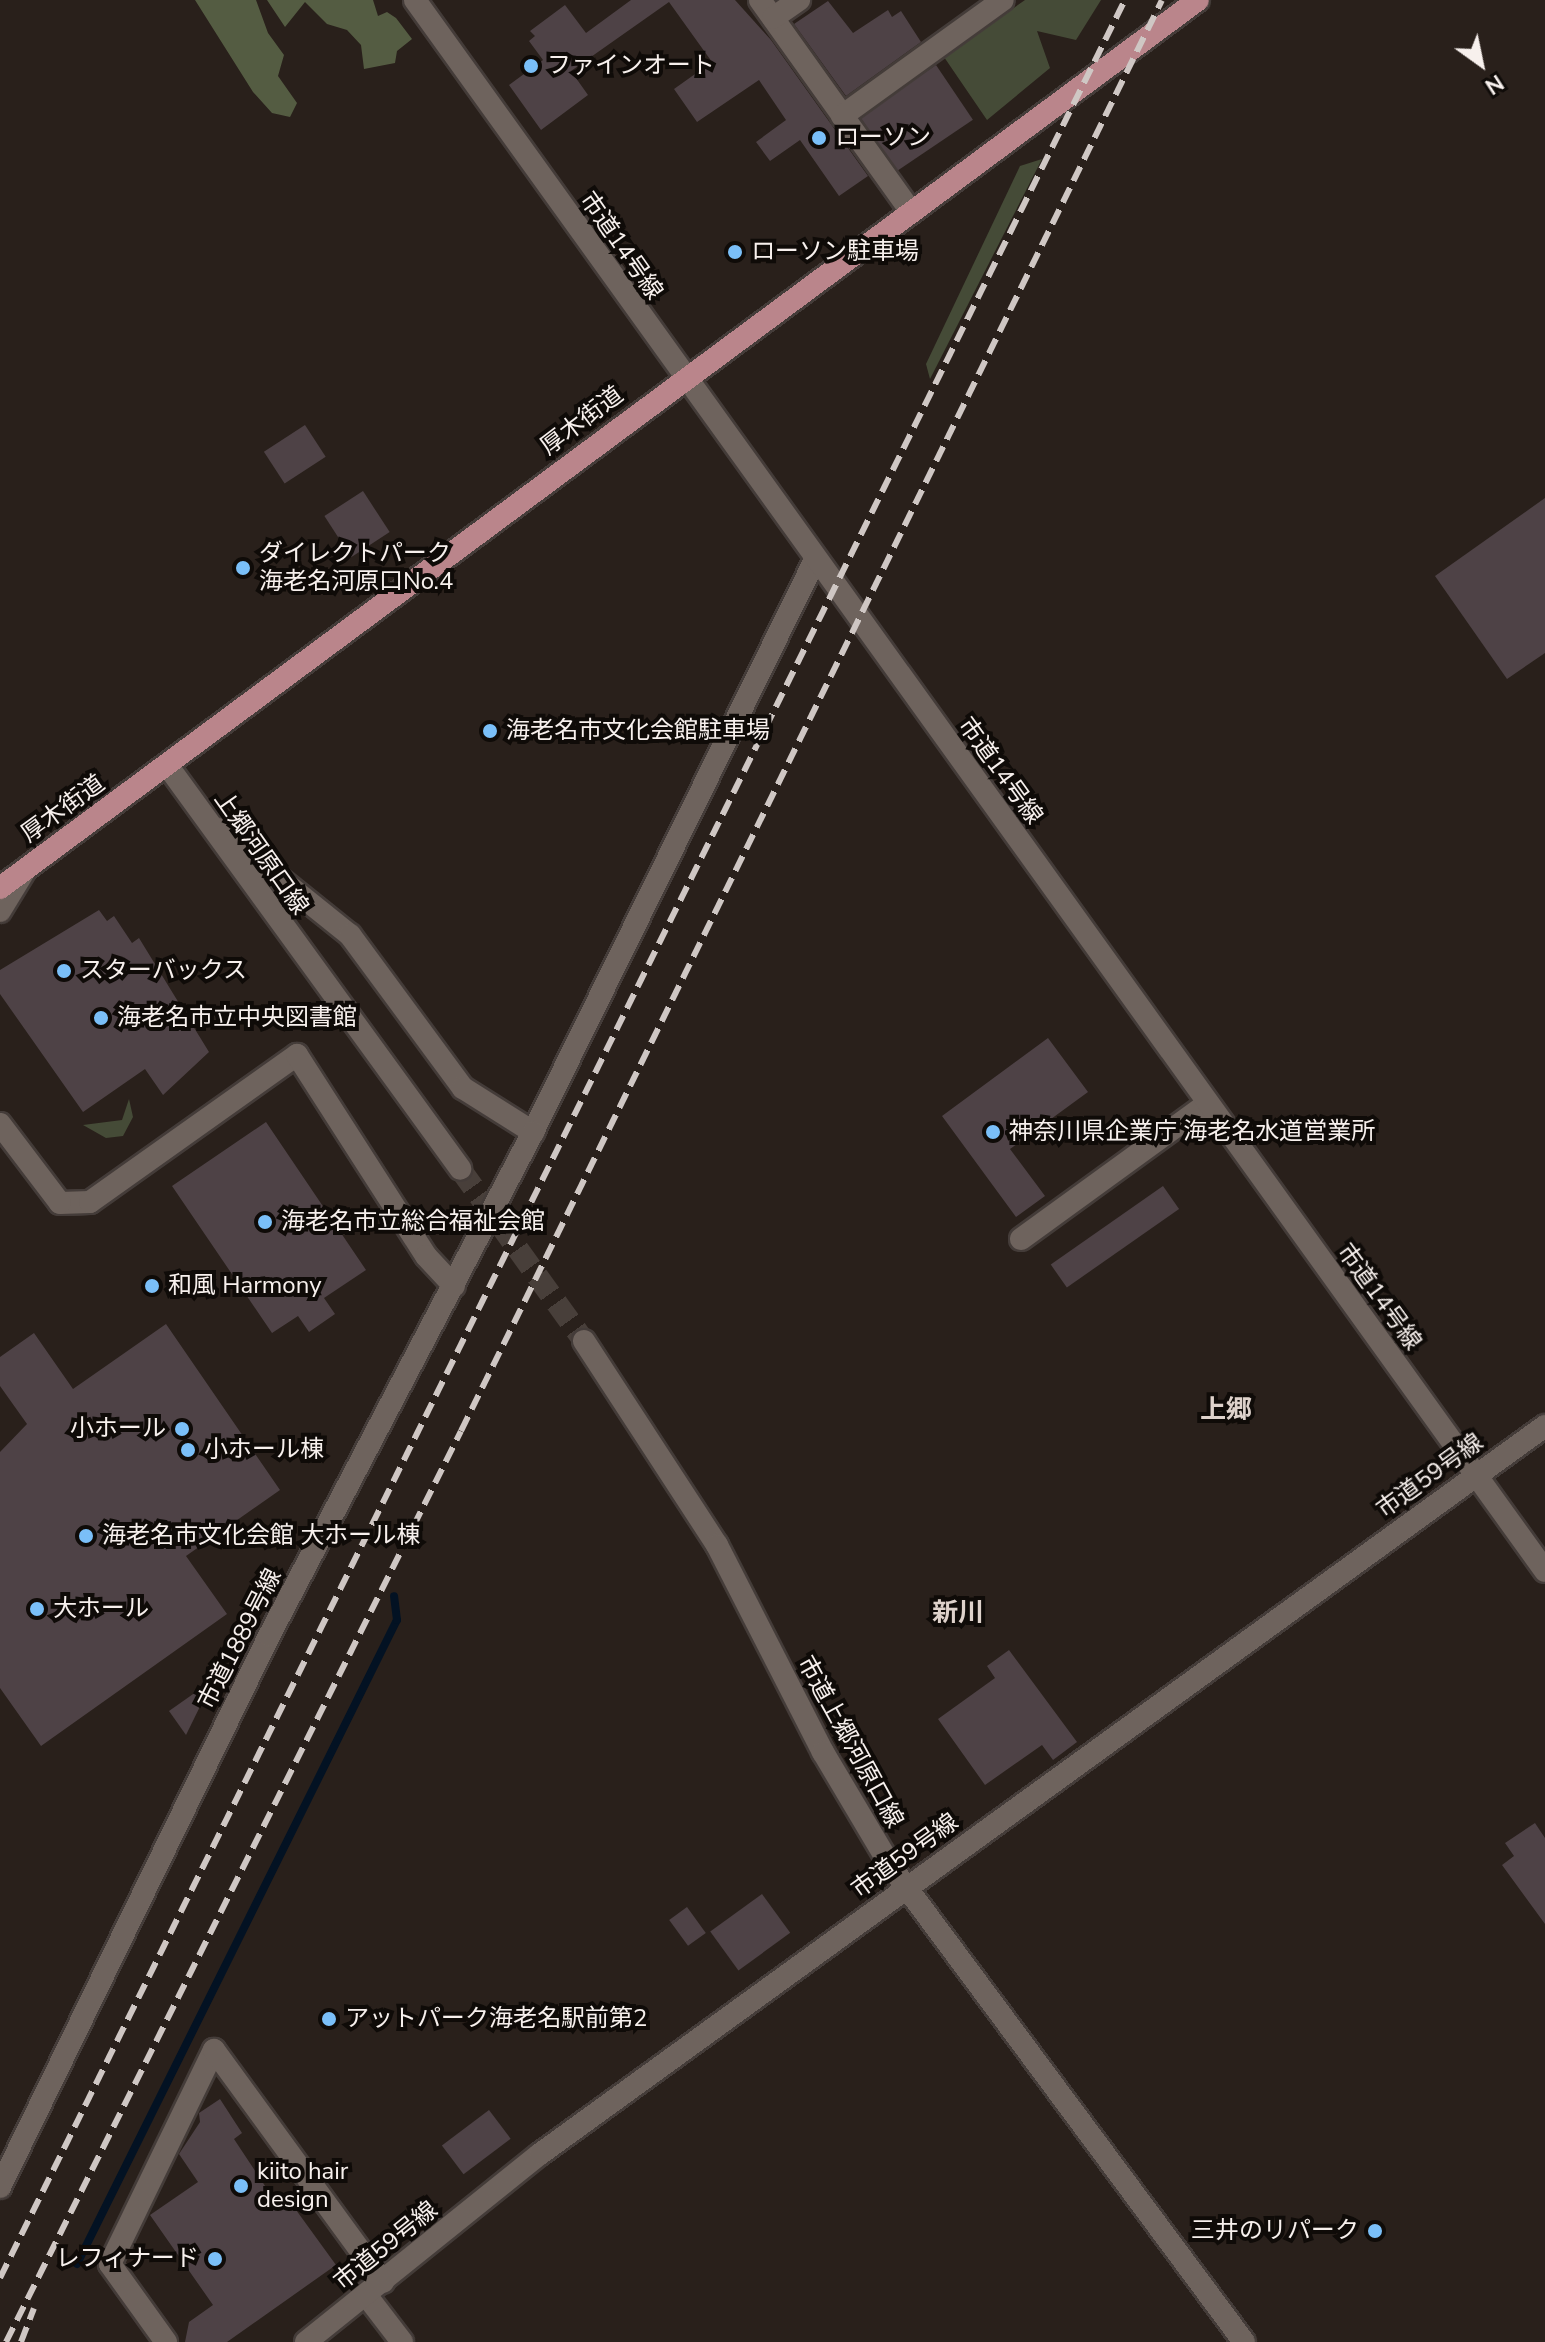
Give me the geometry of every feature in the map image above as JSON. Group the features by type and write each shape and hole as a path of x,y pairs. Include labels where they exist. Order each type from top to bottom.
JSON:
{"main road":[{"name":"厚木街道","path":"0,888 909,209 1198,0"}],"street":[{"name":"市道14号線","path":"415,0 1545,1571"},
{"path":"799,0 767,9 909,209"},
{"path":"842,116 1003,0"},
{"name":"市道1889号線","path":"0,2187 269,1636 533,1132 815,560"},
{"name":"上郷河原口線","path":"167,765 312,970 460,1169"},
{"path":"205,819 350,935 463,1088 533,1132"},
{"path":"0,911 26,869"},
{"path":"0,1124 60,1203 90,1202 297,1055 426,1256 454,1286"},
{"path":"1021,1239 1207,1104"},
{"name":"市道上郷河原口線","path":"584,1341 717,1545 823,1752 907,1887 1244,2342"},
{"name":"市道59号線","path":"306,2342 540,2154 1545,1426"},
{"path":"166,2342 110,2264 214,2050 374,2289 402,2342"}],"green space":[{"path":"195,0 256,0 268,33 284,55 278,76 297,103 290,117 272,113 253,92"},
{"path":"267,0 373,0 378,16 387,12 396,18 412,39 397,51 395,63 364,69 361,45 347,30 327,24 305,2 285,27"},
{"path":"1025,0 1101,0 1076,40 1037,31 1050,68 987,120 944,57"},
{"path":"1042,159 930,379 926,364 1020,166"},
{"path":"129,1099 133,1117 123,1136 106,1138 83,1125 122,1120"}],"building":[{"path":"631,0 735,0 771,40 868,176 839,196 800,140 770,161 756,142 786,120 759,80 697,122 674,89 712,62 669,2 571,71 588,95 541,130 509,85 543,60 529,41 535,36 530,31 565,5 586,33"},
{"path":"828,1 853,33 888,10 892,17 901,11 921,42 846,96 794,24"},
{"path":"936,65 973,120 897,171 860,116"},
{"path":"305,425 326,457 285,484 264,452"},
{"path":"363,491 390,532 351,557 324,516"},
{"path":"1545,498 1545,653 1507,679 1435,576"},
{"name":"海老名市立中央図書館","path":"99,910 107,921 114,916 132,943 139,938 209,1052 163,1095 145,1069 83,1112 0,994 0,970"},
{"name":"神奈川県企業庁 海老名水道営業所","path":"1048,1038 1088,1092 1010,1149 1045,1196 1016,1217 942,1116"},
{"name":"海老名市立総合福祉会館","path":"266,1122 366,1270 324,1298 335,1314 309,1332 298,1316 272,1333 172,1186"},
{"path":"1163,1186 1179,1209 1067,1288 1051,1265"},
{"name":"海老名市文化会館 大ホール棟","path":"166,1324 280,1490 186,1556 227,1614 41,1746 0,1688 0,1452 27,1424 0,1386 0,1357 34,1333 73,1389"},
{"path":"1009,1650 1077,1742 1053,1760 1042,1745 985,1785 938,1719 995,1678 987,1666"},
{"path":"213,1680 186,1735 169,1711"},
{"path":"1535,1823 1545,1838 1545,1924 1502,1865 1514,1856 1505,1843"},
{"path":"762,1894 790,1933 738,1970 710,1932"},
{"path":"687,1907 706,1933 688,1946 669,1920"},
{"path":"220,2099 242,2133 234,2139 281,2210 291,2203 336,2265 227,2342 185,2342 189,2322 213,2305 150,2215 198,2182 179,2154 200,2122 199,2113"},
{"path":"489,2110 511,2139 464,2174 442,2146"}],"waterway":[{"path":"77,2264 397,1620 394,1596"}],"tunnel":[{"path":"460,1169 584,1341"}],"railway":[{"path":"0,2278 1125,0"},
{"path":"6,2342 461,1431 1162,0"},
{"path":"21,2342 34,2308"}],"place":[{"name":"ファインオート","path":"531,66"},
{"name":"ローソン","path":"819,138"},
{"name":"ローソン駐車場","path":"735,252"},
{"name":"ダイレクトパーク 海老名河原口No.4","path":"243,568"},
{"name":"海老名市文化会館駐車場","path":"490,731"},
{"name":"スターバックス","path":"64,971"},
{"name":"海老名市立中央図書館","path":"101,1018"},
{"name":"神奈川県企業庁 海老名水道営業所","path":"993,1132"},
{"name":"海老名市立総合福祉会館","path":"265,1222"},
{"name":"和風 Harmony","path":"152,1286"},
{"name":"小ホール","path":"182,1429"},
{"name":"小ホール棟","path":"188,1450"},
{"name":"海老名市文化会館 大ホール棟","path":"86,1536"},
{"name":"大ホール","path":"37,1609"},
{"name":"アットパーク海老名駅前第2","path":"329,2019"},
{"name":"kiito hair design","path":"241,2186"},
{"name":"三井のリパーク","path":"1375,2231"},
{"name":"レフィナード","path":"215,2259"}],"district":[{"name":"上郷","path":"1226,1410"},
{"name":"新川","path":"958,1613"}]}
